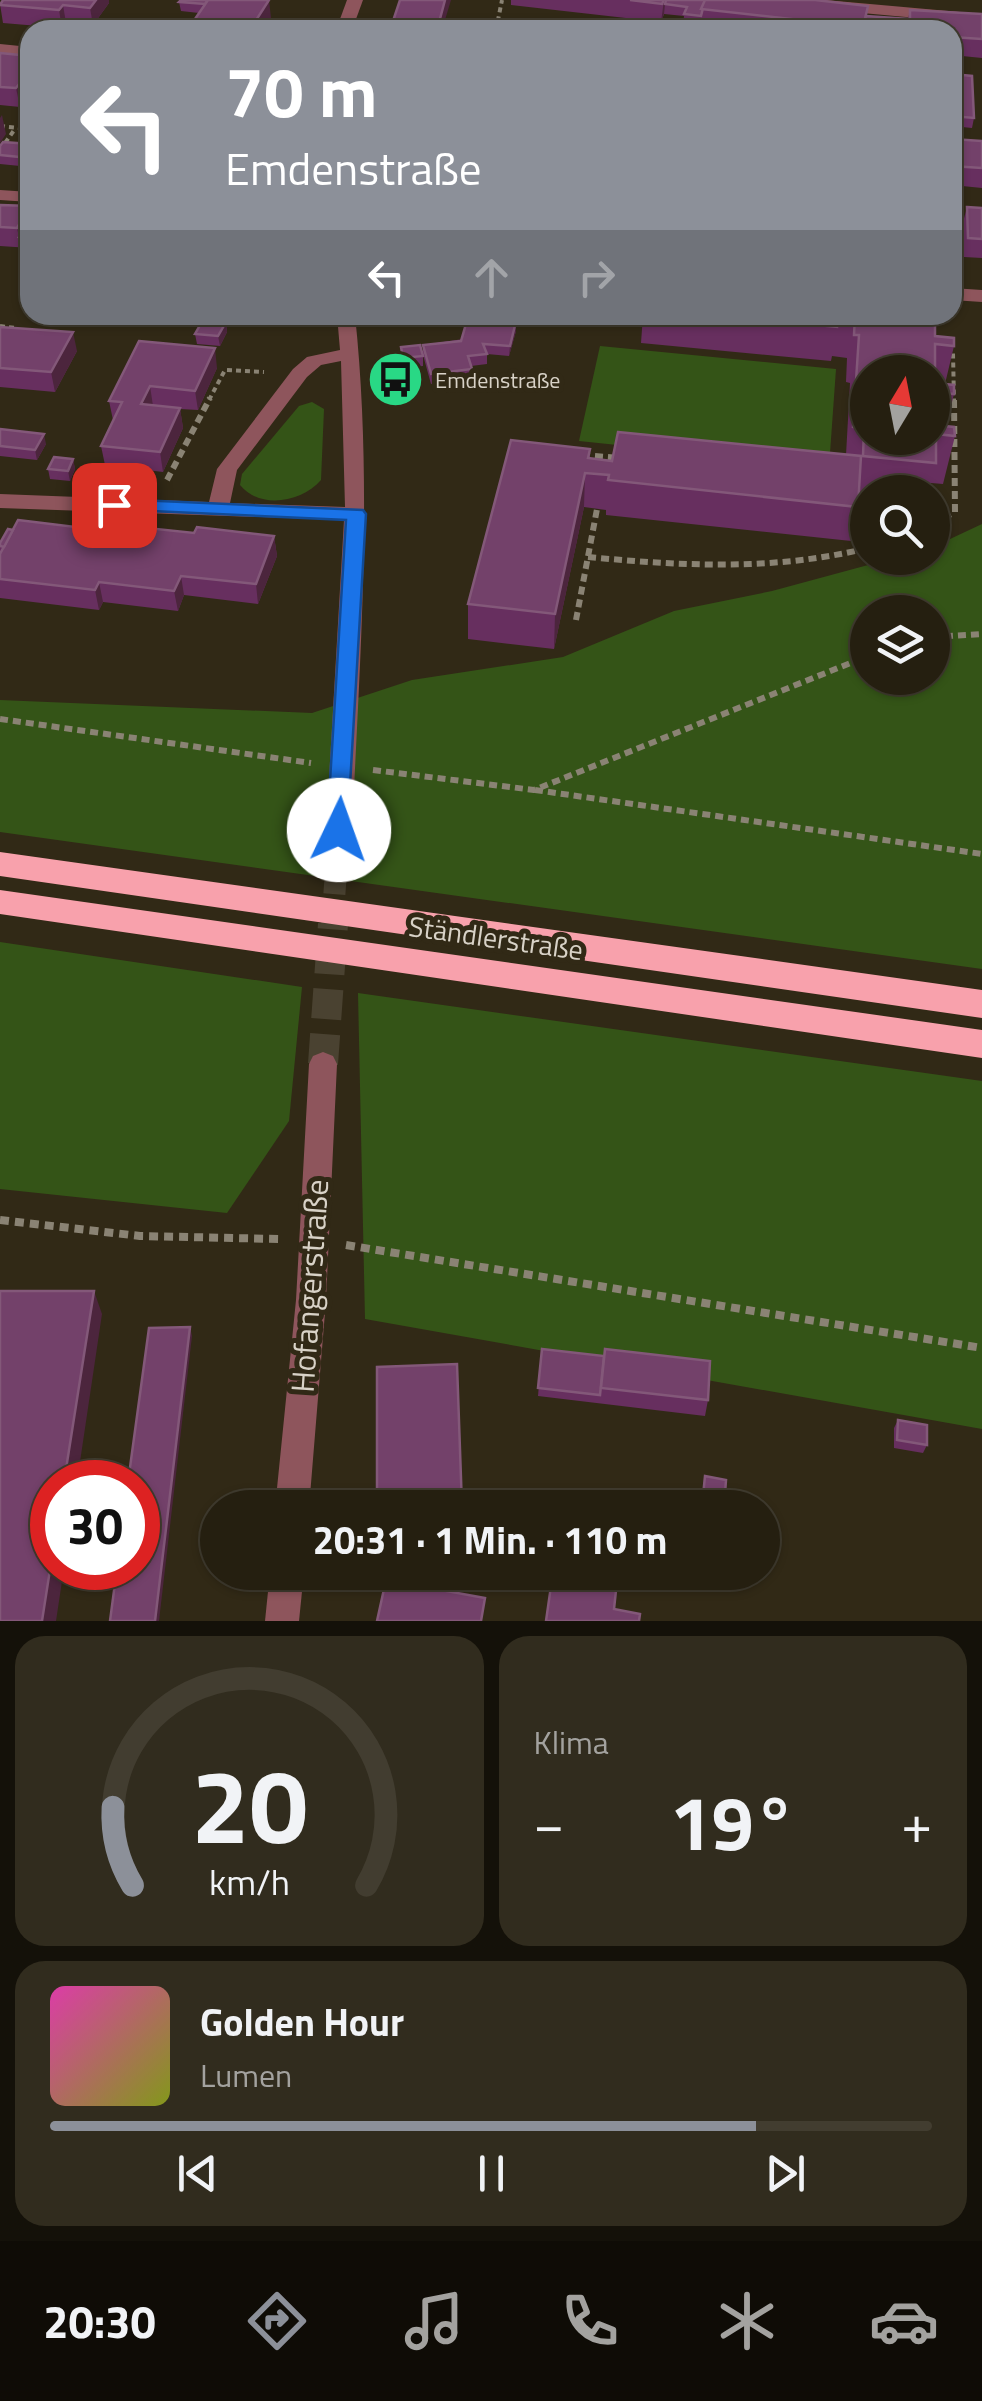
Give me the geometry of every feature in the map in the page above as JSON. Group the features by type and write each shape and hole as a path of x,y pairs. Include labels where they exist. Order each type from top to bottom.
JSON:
{"highway":[{"name":"Ständlerstraße","path":"0,864 982,1004"},
{"name":"Ständlerstraße","path":"0,902 982,1044"}],"street":[{"path":"775,0 982,19"},
{"path":"339,830 356,514 347,325"},
{"path":"218,509 227,469 300,373 314,361 351,353"},
{"path":"0,500 356,514"},
{"name":"Hofangerstraße","path":"293,1490 314,1242 323,1064"},
{"path":"282,1621 285,1590"}],"path":[{"path":"0,126 20,128"},
{"path":"0,150 16,128"},
{"path":"0,326 31,330"},
{"path":"940,340 953,353 955,512 950,515"},
{"path":"152,506 226,370 300,373"},
{"path":"578,454 626,459"},
{"path":"604,476 608,457"},
{"path":"576,620 598,508"},
{"path":"588,556 684,566 830,560 850,554"},
{"path":"950,637 982,634"},
{"path":"534,790 850,663"},
{"path":"0,719 982,854"},
{"path":"0,1220 140,1236 232,1235 314,1242 982,1348"}],"green space":[{"path":"600,346 836,369 829,467 579,441"},
{"path":"312,402 324,409 321,480 303,494 281,500 248,493 240,485 242,474 299,406"},
{"path":"982,524 982,969 0,832 0,700 312,713 412,680 563,657 674,611 850,570 850,575 950,575 950,539"},
{"path":"0,942 302,987 289,1121 227,1213 0,1189"},
{"path":"358,993 982,1081 982,1429 365,1319"}],"building":[{"path":"3,0 96,0 90,8 63,5 59,10 0,5"},
{"path":"181,0 208,0 205,4"},
{"path":"208,0 269,0 256,20 195,19"},
{"path":"400,0 445,0 440,20 393,20"},
{"path":"630,0 664,0 662,4"},
{"path":"666,0 705,0 701,16 684,14 687,7 665,4"},
{"path":"705,0 815,0 868,6 865,20 800,20 701,9"},
{"path":"910,10 982,14 982,39 962,38 962,20 910,20"},
{"path":"866,16 908,19 908,20 865,20"},
{"path":"0,53 20,55 20,83 16,88 0,87"},
{"path":"962,75 972,76 974,118 962,117"},
{"path":"962,140 982,141 982,168 962,167"},
{"path":"3,142 20,143 20,157 0,155"},
{"path":"0,205 20,206 17,228 0,227"},
{"path":"967,207 982,208 982,239 968,238"},
{"path":"200,325 224,325 218,336 195,334"},
{"path":"466,325 515,325 510,346 483,344 487,354 468,356 472,369 431,374 423,345 461,341"},
{"path":"854,325 935,325 935,336 954,338 954,346 935,344 935,355 858,355 859,335 854,335"},
{"path":"0,327 73,332 51,372 0,368"},
{"path":"139,341 215,348 195,391 150,386 141,404 180,408 160,452 101,446 122,402 109,401"},
{"path":"420,345 423,356 403,358 401,347"},
{"path":"0,429 44,434 35,450 0,446"},
{"path":"618,432 861,456 860,475 850,475 850,506 608,480 609,475 585,473 555,614 468,604 511,440 590,449 588,458 612,461"},
{"path":"936,455 936,463 863,456"},
{"path":"54,457 73,459 68,471 48,469"},
{"path":"18,520 116,532 119,525 194,533 197,527 274,536 256,584 181,576 174,591 99,582 95,590 0,579 0,554"},
{"path":"8,529 13,530 4,547 0,546 0,543"},
{"path":"0,1291 94,1291 67,1460 30,1460 30,1590 47,1590 42,1621 0,1621"},
{"path":"190,1327 160,1579 160,1460 131,1460 149,1328"},
{"path":"542,1349 604,1356 600,1395 538,1388"},
{"path":"605,1349 710,1361 708,1400 601,1388"},
{"path":"457,1364 461,1490 377,1490 377,1367"},
{"path":"898,1420 927,1425 927,1445 897,1440"},
{"path":"705,1476 726,1480 725,1490 704,1490"},
{"path":"114,1590 159,1590 155,1621 110,1621"},
{"path":"384,1590 441,1590 485,1598 481,1621 377,1621"},
{"path":"550,1590 616,1590 614,1609 640,1614 639,1621 546,1621"}],"tunnel":[{"path":"332,927 339,830"},
{"path":"323,1064 333,924"}],"place":[{"name":"Emdenstraße","path":"396,380"}],"route":[{"path":"114,505 356,514 339,830"}]}
